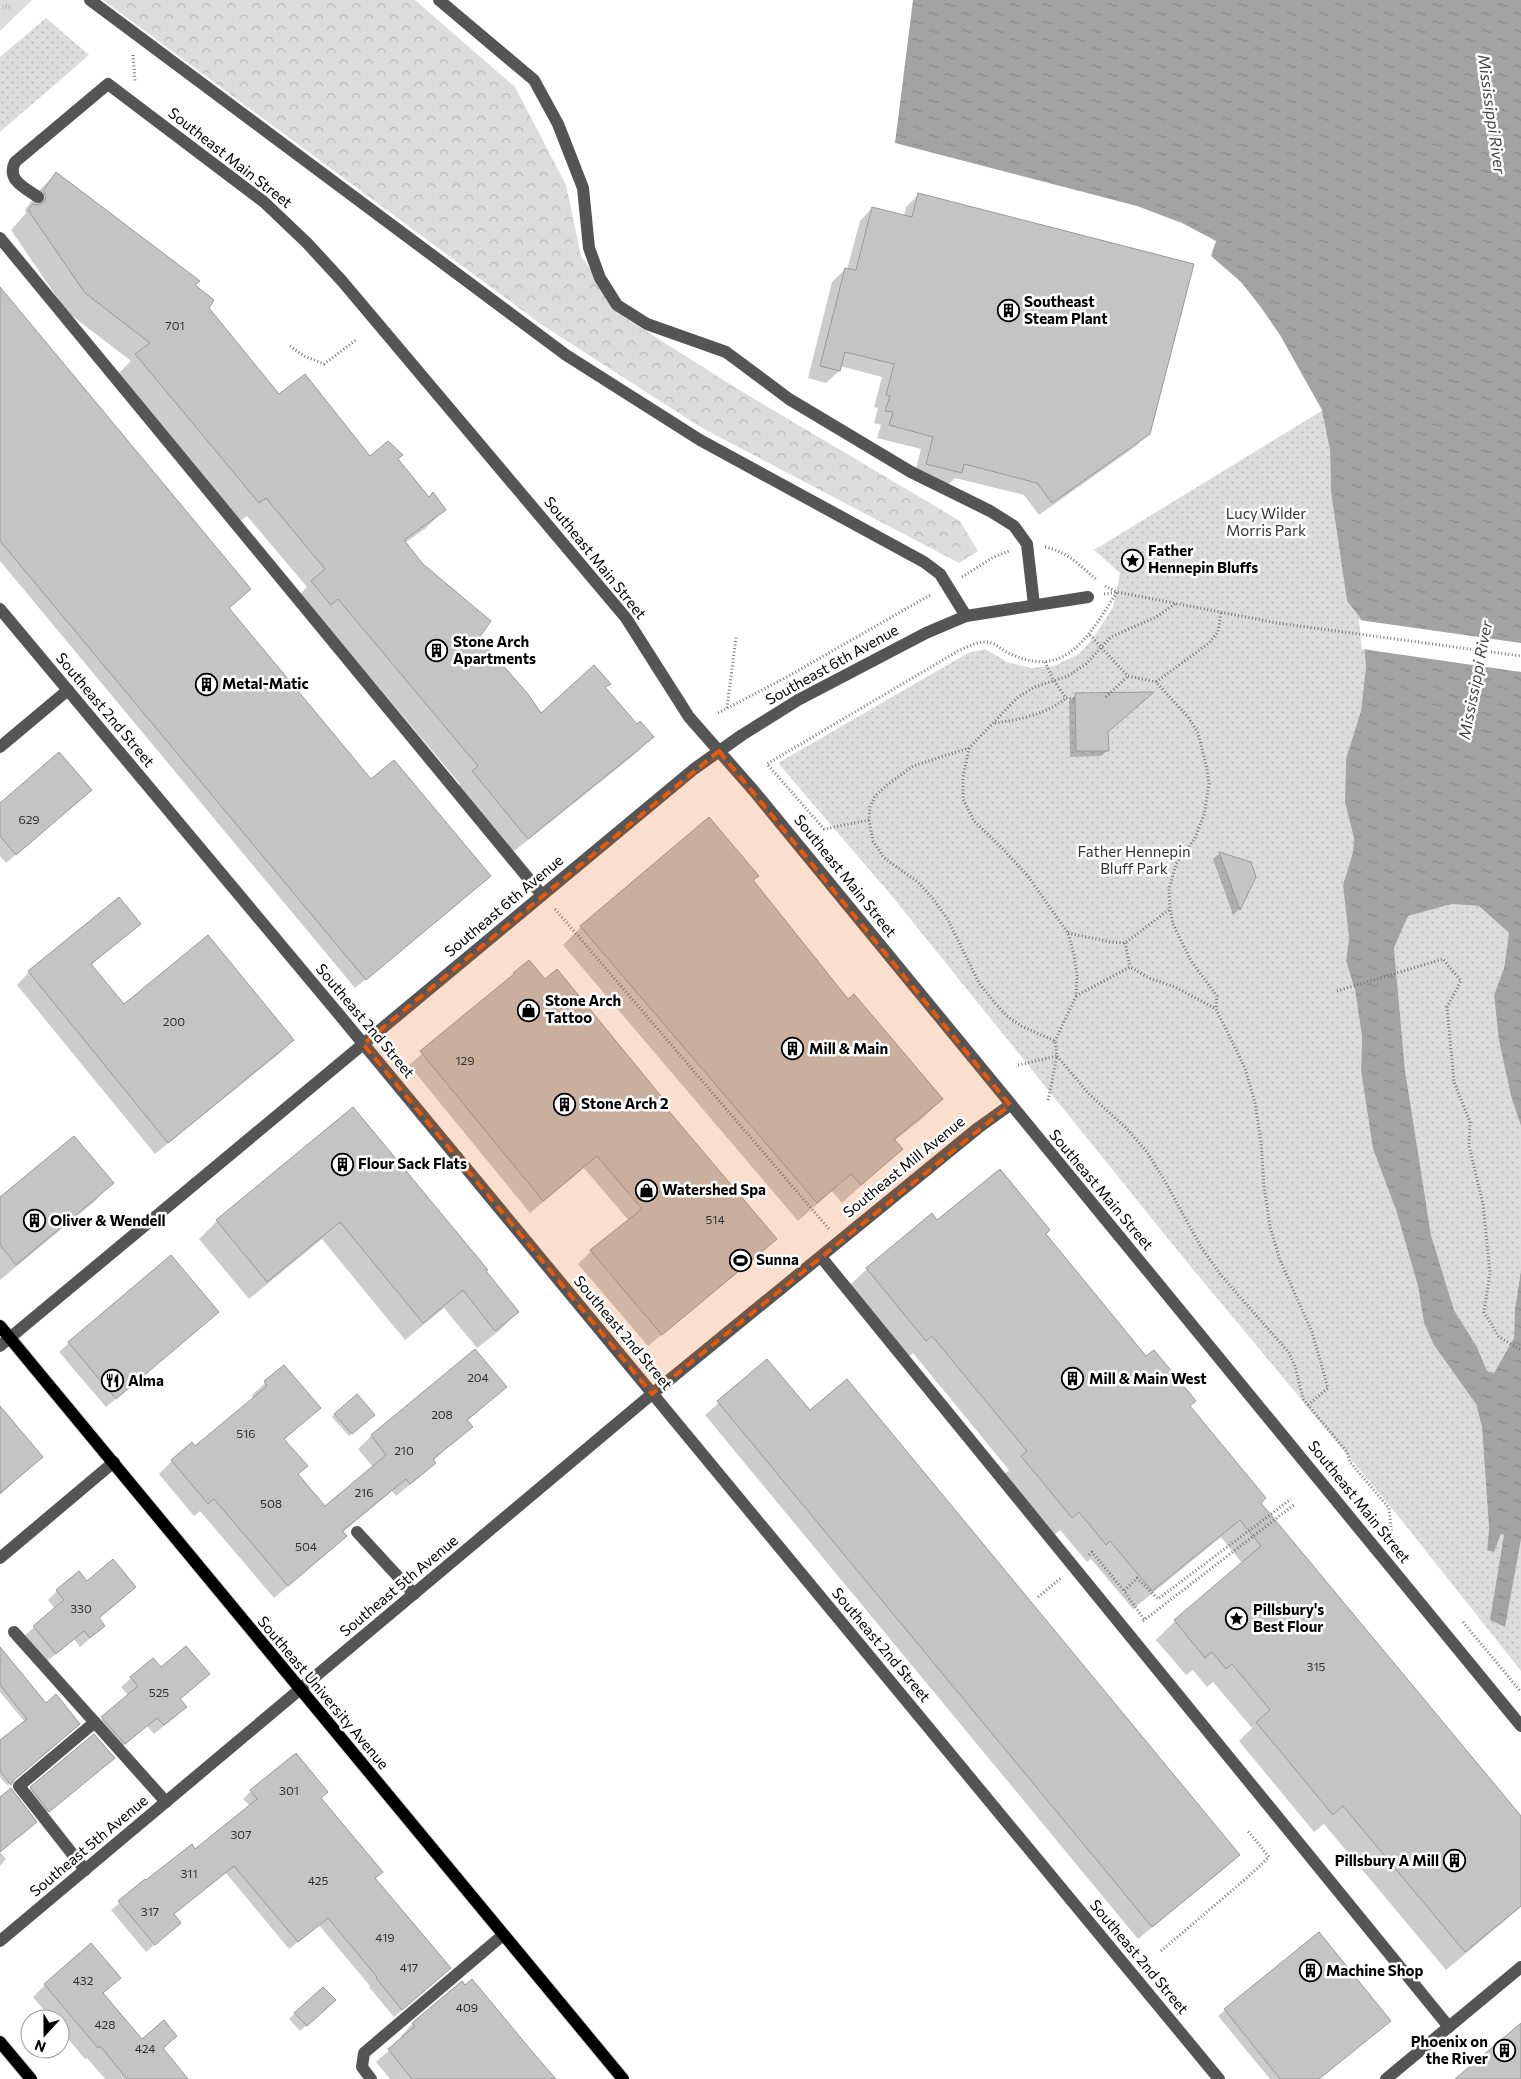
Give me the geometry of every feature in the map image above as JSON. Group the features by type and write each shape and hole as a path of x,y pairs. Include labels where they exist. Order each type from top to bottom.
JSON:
{"main road":[{"name":"Southeast University Avenue","path":"0,1326 5,1342 114,1462 300,1690 623,2079"},
{"path":"0,2042 31,2079"}],"street":[{"path":"90,0 566,355 700,440 924,562 940,574 966,616"},
{"path":"439,0 534,80 558,124 583,188 590,248 600,278 617,305 647,324 726,352 789,399 902,468 990,511 1014,526 1027,544 1034,605"},
{"name":"Southeast Main Street","path":"38,197 17,183 13,177 12,169 15,162 108,84 264,202 307,243 626,618 689,717 719,751 1521,1726"},
{"path":"0,238 542,895"},
{"name":"Southeast 6th Avenue","path":"5,1342 694,769 719,751 798,700 926,633 966,616 1088,597"},
{"name":"Southeast 2nd Street","path":"0,609 363,1044 1220,2079"},
{"path":"0,747 68,690"},
{"name":"Southeast Mill Avenue","path":"820,1257 978,1128 1010,1105"},
{"path":"820,1257 1449,2026"},
{"name":"Southeast 5th Avenue","path":"0,1941 652,1394 820,1257"},
{"path":"0,1558 114,1462"},
{"path":"357,1532 414,1594"},
{"path":"14,1632 166,1802"},
{"path":"85,1870 19,1786 95,1722"},
{"path":"371,2079 362,2067 364,2053 503,1935"},
{"path":"1386,2079 1521,1967"}],"path":[{"path":"130,31 138,106"},
{"path":"290,346 304,356 324,364 356,340"},
{"path":"718,713 786,678 975,570 992,558 1027,544"},
{"path":"1088,597 1116,592 1277,623 1521,656"},
{"path":"1055,1041 1021,1026 1007,1016 979,983 948,920 934,900 918,882 884,858 873,841 869,820 870,808 875,796 886,784 912,766 969,748 1018,697 1053,679 1068,676 1086,664 1112,637 1156,617 1175,604"},
{"path":"1156,682 1209,643 1218,632 1221,613"},
{"path":"869,820 824,829 767,764 958,651 979,642 993,643 1009,654 1024,660 1045,662 1073,651 1090,635 1128,676 1156,682 1188,718 1198,733 1209,784 1204,815 1195,838 1176,864 1169,889 1170,909 1173,924 1191,961 1216,996 1216,1010 1245,1068 1258,1122 1270,1227 1280,1260 1312,1332 1328,1388 1308,1405"},
{"path":"727,709 736,637"},
{"path":"1045,662 1053,679 1066,698 1075,700"},
{"path":"1106,697 1128,676"},
{"path":"994,723 1012,721 1055,708 1066,698"},
{"path":"969,748 963,777 963,799 974,821 1027,875 1068,933 1074,955 1077,976 1076,996 1055,1041 1057,1056 1048,1102"},
{"path":"542,895 839,1242"},
{"path":"1068,933 1110,942 1125,942 1170,909"},
{"path":"1125,942 1130,967 1149,978 1175,987 1216,1010"},
{"path":"1337,991 1443,959 1461,981 1447,1007 1454,1082 1470,1122 1469,1146 1483,1204 1490,1273 1484,1312 1499,1337 1521,1350"},
{"path":"1076,996 1130,967"},
{"path":"1057,1056 1088,1093 1126,1128 1147,1152 1201,1247 1220,1274 1289,1354 1295,1366 1303,1400 1347,1452 1350,1462 1389,1508 1392,1536"},
{"path":"1018,1064 1057,1056"},
{"path":"1144,1619 1124,1591 1137,1578 1158,1599 1291,1499"},
{"path":"1157,1610 1295,1504"},
{"path":"1161,1951 1269,1857 1248,1832"}],"highlighted area":[{"path":"719,751 1010,1105 652,1394 363,1044"}],"green space":[{"path":"0,0 32,0 0,31"},
{"path":"103,0 415,0 515,87 566,185 581,256 624,317 736,388 960,521 978,551 959,563 702,428 542,325"},
{"path":"46,18 89,55 0,132 0,57"},
{"name":"Father Hennepin Bluff Park","path":"1323,410 1330,450 1331,492 1347,601 1361,619 1366,666 1361,711 1346,758 1345,803 1354,838 1353,852 1343,885 1349,938 1346,961 1355,990 1362,1037 1361,1071 1373,1149 1396,1210 1418,1286 1424,1323 1476,1404 1482,1427 1489,1529 1487,1550 1494,1551 1501,1534 1521,1539 1521,1671 1395,1512 1186,1261 891,895 778,763 968,653 985,649 1007,662 1031,668 1054,666 1079,654 1094,637 1113,607 1120,573 1094,550"},
{"path":"1452,904 1479,906 1509,933 1504,968 1494,995 1499,1041 1511,1096 1521,1126 1521,1270 1515,1309 1514,1338 1494,1373 1487,1371 1477,1347 1454,1310 1431,1235 1405,1070 1394,948 1408,916"}],"water":[{"name":"Mississippi River","path":"913,0 1521,0 1521,1126 1511,1096 1499,1041 1494,995 1504,968 1509,933 1479,906 1452,904 1408,916 1394,948 1405,1070 1431,1235 1454,1310 1477,1347 1487,1371 1494,1373 1514,1338 1515,1309 1521,1270 1521,1539 1505,1627 1490,1620 1504,1535 1501,1534 1494,1552 1487,1550 1489,1529 1482,1427 1476,1404 1434,1345 1424,1323 1418,1286 1396,1210 1373,1149 1361,1071 1362,1037 1355,990 1346,961 1349,938 1343,885 1353,852 1354,838 1345,803 1346,758 1361,711 1366,666 1361,619 1347,601 1331,492 1330,450 1322,410 1280,335 1260,306 1241,282 1211,256 1216,241 1182,223 1137,206 895,143"}],"pier":[{"path":"1359,620 1521,643 1521,672 1362,649"}],"building":[{"path":"56,172 200,281 195,285 214,300 209,308 279,394 305,374 370,456 388,441 403,455 398,459 429,497 433,492 446,510 404,540 423,564 491,621 479,638 528,694 541,713 594,665 611,684 605,687 637,724 640,721 654,737 528,839 472,771 478,766 338,599 331,605 311,581 325,569 266,498 259,503 135,354 150,343 85,293 28,210 33,204 38,205 44,202 46,197 43,191"},
{"name":"Southeast Steam Plant","path":"918,193 1194,264 1150,434 1052,503 1037,483 964,464 962,473 926,464 933,437 889,425 893,412 885,411 890,396 886,395 894,364 845,352 840,371 820,366 845,268 856,270 872,207 912,217"},
{"name":"Metal-Matic","path":"0,287 251,589 229,608 371,779 394,760 491,876 366,980 0,541"},
{"path":"1154,692 1108,732 1109,751 1076,751 1075,693"},
{"path":"59,752 92,790 16,855 0,836 0,803"},
{"name":"Mill & Main","path":"709,817 759,876 753,880 848,999 854,994 943,1099 894,1139 903,1149 861,1185 851,1174 817,1203 580,926"},
{"path":"1219,852 1251,862 1256,877 1240,910"},
{"path":"119,897 141,924 91,964 124,1004 208,935 294,1040 168,1143 28,971"},
{"path":"529,960 545,979 557,969 665,1101 662,1103 777,1239 662,1335 590,1250 642,1209 597,1156 543,1201 420,1051"},
{"name":"Flour Sack Flats","path":"353,1107 488,1270 486,1271 519,1312 495,1331 463,1290 423,1323 340,1222 267,1282 216,1220"},
{"name":"Oliver & Wendell","path":"74,1136 114,1183 16,1265 0,1245 0,1197"},
{"path":"1000,1169 1050,1230 1046,1234 1146,1356 1154,1350 1196,1401 1190,1406 1266,1498 1261,1503 1521,1816 1521,1906 1465,1952 1343,1806 1333,1815 1256,1722 1270,1710 1232,1664 1226,1669 1212,1652 1205,1658 1174,1620 1261,1546 1240,1520 1152,1591 1110,1541 1106,1545 1079,1512 1072,1518 1021,1456 1027,1451 932,1336 926,1341 866,1268 932,1213 937,1220"},
{"path":"171,1255 219,1312 116,1399 68,1342"},
{"path":"475,1349 507,1387 467,1420 473,1427 433,1459 436,1463 410,1484 406,1479 342,1531 347,1536 288,1586 214,1499 208,1504 171,1460 192,1442 195,1446 267,1386 264,1381 284,1365 321,1408 284,1439 308,1466 298,1474 325,1506 386,1455 371,1435"},
{"path":"767,1359 810,1410 847,1379 1240,1855 1152,1927 717,1401"},
{"path":"357,1394 375,1415 352,1434 334,1414"},
{"path":"0,1406 43,1457 0,1493"},
{"path":"113,1559 136,1587 99,1618 105,1626 90,1638 84,1631 56,1654 33,1626 64,1600 56,1590 79,1571 87,1581"},
{"path":"186,1646 210,1674 180,1699 187,1707 164,1725 157,1718 125,1744 101,1717 138,1686 130,1677 153,1658 161,1667"},
{"path":"0,1647 46,1703 56,1694 80,1724 14,1780 11,1785 0,1771 0,1740 27,1719 0,1685"},
{"path":"94,1734 115,1758 49,1812 30,1787"},
{"path":"296,1753 328,1792 321,1798 383,1872 375,1878 451,1968 402,2010 328,1918 298,1942 234,1866 174,1914 181,1923 155,1945 118,1901 192,1844 195,1849 257,1799 250,1790"},
{"path":"11,1788 37,1822 0,1852 0,1797"},
{"name":"Machine Shop","path":"1319,1932 1391,2021 1319,2079 1280,2079 1224,2009"},
{"path":"91,1943 121,1978 103,1993 142,2039 164,2020 177,2036 163,2048 188,2079 127,2079 100,2046 98,2048 70,2015 70,2009 65,2009 44,1984"},
{"path":"472,1979 556,2079 412,2079 388,2049 415,2026 412,2023 462,1981 465,1985"},
{"path":"323,1987 336,2000 307,2026 294,2013"},
{"name":"Phoenix on the River","path":"1521,2023 1521,2079 1455,2079"}],"place":[{"name":"Southeast Steam Plant","path":"1008,311"},
{"name":"Father Hennepin Bluffs","path":"1132,560"},
{"name":"Stone Arch Apartments","path":"437,651"},
{"name":"Metal-Matic","path":"206,684"},
{"name":"Stone Arch Tattoo","path":"529,1010"},
{"name":"Mill & Main","path":"793,1049"},
{"name":"Stone Arch 2","path":"565,1104"},
{"name":"Flour Sack Flats","path":"342,1164"},
{"name":"Watershed Spa","path":"646,1190"},
{"name":"Oliver & Wendell","path":"34,1221"},
{"name":"Sunna","path":"740,1260"},
{"name":"Mill & Main West","path":"1073,1379"},
{"name":"Alma","path":"112,1381"},
{"name":"Pillsbury's Best Flour","path":"1237,1619"},
{"name":"Pillsbury A Mill","path":"1455,1861"},
{"name":"Machine Shop","path":"1310,1971"},
{"name":"Phoenix on the River","path":"1504,2051"}],"park label":[{"name":"Lucy Wilder Morris Park","path":"1266,522"}]}
